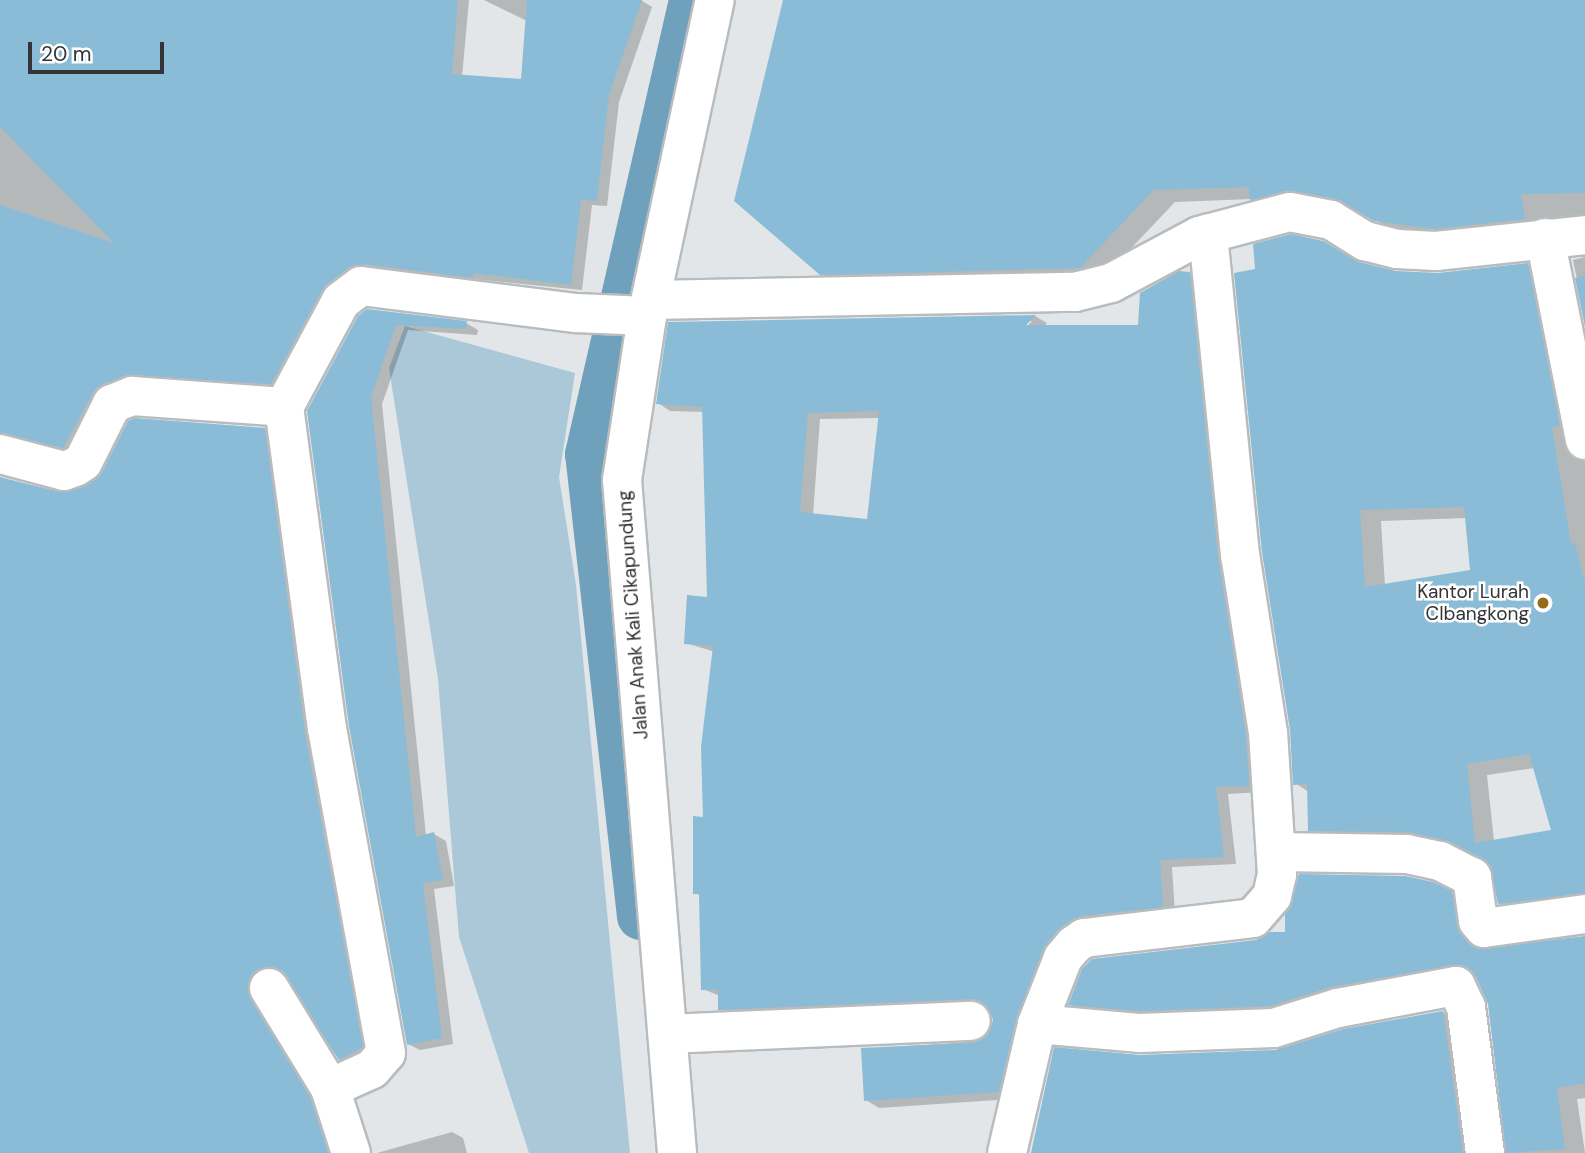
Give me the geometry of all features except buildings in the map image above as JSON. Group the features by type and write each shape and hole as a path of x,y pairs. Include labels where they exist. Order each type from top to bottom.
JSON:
{"street":[{"name":"Jalan Anak Kali Cikapundung","path":"677,1153 622,504 623,454 642,311 715,0"},
{"path":"330,1088 372,1069 386,1053 337,790 284,407 341,301 361,286 576,313 642,311 1075,292 1111,283 1184,242 1290,212 1331,220 1365,241 1396,248 1436,251 1585,236"},
{"path":"1007,1153 1037,1024 1063,958 1074,945 1084,938 1253,918 1272,895 1277,852 1268,733 1240,555 1208,234"},
{"path":"1545,238 1585,440"},
{"path":"0,454 64,471 75,467 83,463 112,404 132,396 284,407"},
{"path":"1277,852 1407,854 1440,861 1472,877 1478,920 1484,928 1585,914"},
{"path":"1037,1024 1139,1034 1274,1028 1338,1008 1456,986 1463,994 1470,1032 1485,1153"},
{"path":"269,988 330,1088 351,1153"},
{"path":"668,1034 971,1021"}],"shaded area":[{"path":"405,326 575,373 559,477 576,585 630,1153 529,1153 459,937 438,679 389,368"}],"waterway":[{"path":"640,916 588,454 692,0"}],"place":[{"name":"Kantor Lurah CIbangkong","path":"1543,603"}]}
